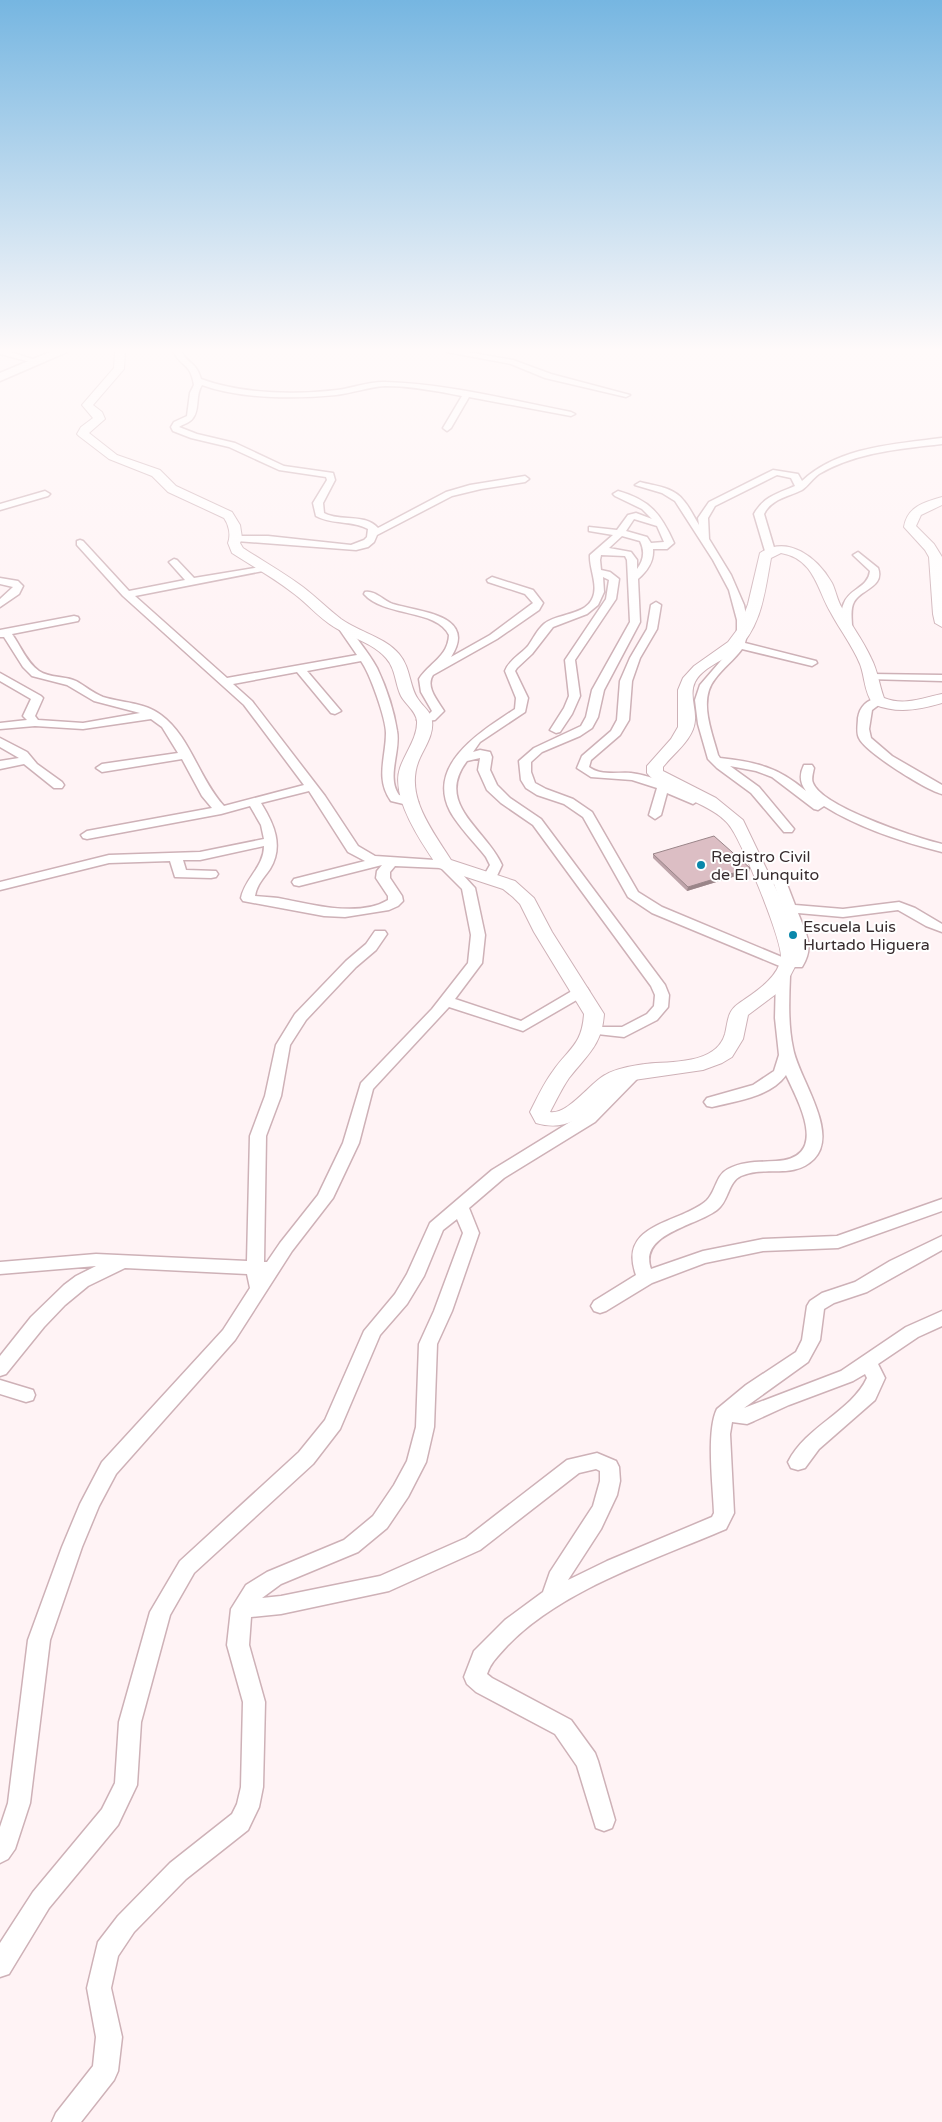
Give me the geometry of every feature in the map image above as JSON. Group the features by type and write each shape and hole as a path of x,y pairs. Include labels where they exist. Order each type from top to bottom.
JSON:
{"street":[{"path":"0,1268 96,1260 264,1268 286,1247 325,1198 351,1143 366,1087 446,1001 475,963 478,936 468,888 445,864 406,788 406,773 411,756 425,729 423,715 413,703 404,686 406,681 394,657 386,649 342,626 297,589 237,550 234,543 236,538 233,521 225,513 172,489 156,473 113,457 105,451"},
{"path":"236,538 268,539 352,548 361,547 374,537 374,528 367,524 332,520 319,514 318,503 331,480 330,475 282,468 245,451"},
{"path":"770,551 759,514 763,506 772,498 800,487 815,473 867,451"},
{"path":"705,538 703,518 712,504 776,472 795,476 800,487"},
{"path":"374,532 396,524 416,510 450,494 526,479"},
{"path":"640,485 678,498 705,538 742,610 741,640"},
{"path":"0,507 45,494"},
{"path":"618,494 647,507 658,518 669,543 664,547 648,546"},
{"path":"942,501 923,507 914,514 910,519 910,528 932,549 937,559 938,610 942,623"},
{"path":"490,877 496,865 492,856 456,811 449,790 452,772 476,740 521,710 522,698 510,671 511,667 529,650 548,626 589,609 598,596 597,573 594,562 596,555 619,533 631,517 636,516 662,525"},
{"path":"592,529 634,535 644,539 650,552 645,567 632,578"},
{"path":"80,543 127,594 248,702 321,800 353,849 372,860 445,864 490,877 509,885 528,902 543,932 594,1014 593,1030 586,1043 562,1074 540,1112 543,1118 550,1120 559,1120 587,1102 604,1084 621,1075 696,1064 711,1060 725,1052 736,1031 739,1013 760,998 785,970 790,958 789,945 748,842 738,825 711,802 666,780 656,773 656,766 680,738 686,725 684,689 690,678 733,645 741,640 812,663"},
{"path":"600,552 610,550 628,554 632,560 635,622 598,690 592,718 586,728 538,750 525,761 524,774 531,787 544,794 571,803 588,815 633,894 657,910 785,970"},
{"path":"788,829 755,791 712,756 702,707 702,692 741,640 751,617 765,556 770,551 788,550 800,554 825,581 835,609 867,663 878,701"},
{"path":"847,627 847,609 851,599 873,583 875,577 875,570 858,555"},
{"path":"174,562 192,582"},
{"path":"127,594 263,568"},
{"path":"556,730 572,703 575,693 575,684 569,669 570,660 611,598 614,579 606,574 597,573"},
{"path":"423,720 432,718 438,711 425,688 425,679 430,672 438,666 472,652 488,642 535,608 538,603 529,592 492,580"},
{"path":"0,581 18,586 16,592 0,604"},
{"path":"369,594 378,601 432,618 450,628 454,636 451,648 438,666"},
{"path":"656,605 650,632 635,658 626,681 623,720 616,732 586,759 583,768 588,773 640,778 727,814"},
{"path":"635,616 650,632"},
{"path":"0,634 74,619"},
{"path":"342,626 371,667 392,732 388,766 390,791 395,798 412,802"},
{"path":"0,634 7,634 10,638 11,671 37,698 29,716 35,723"},
{"path":"226,682 364,657"},
{"path":"300,669 335,711"},
{"path":"11,671 36,674 70,683 98,699 138,708 152,715 166,725 186,755 208,796 221,810"},
{"path":"871,677 942,678"},
{"path":"942,698 918,706 894,706 878,701 868,704 865,708 863,732 865,740 883,755 942,790"},
{"path":"0,726 35,723 83,726 152,715"},
{"path":"0,742 27,760 33,767 58,785"},
{"path":"463,758 480,754 486,755 483,768 489,784 511,805 537,822 658,985 662,995 661,1006 652,1017 624,1032 593,1030"},
{"path":"102,768 186,755"},
{"path":"0,765 27,760"},
{"path":"715,760 744,764 768,771 783,779 808,801 842,818 854,818"},
{"path":"808,768 806,782 814,794 854,818 922,843 942,848"},
{"path":"87,835 221,810 310,787"},
{"path":"655,815 663,787"},
{"path":"254,802 268,828 272,841 266,865 249,887 248,898 258,902 276,902 348,914 389,907 396,901 395,896 383,878 386,862"},
{"path":"0,886 110,859 200,856 272,841"},
{"path":"176,857 180,874 212,874"},
{"path":"299,882 386,862"},
{"path":"762,878 774,878 780,882 803,944 802,953 797,964 785,970"},
{"path":"790,908 827,913 843,913 899,906 907,908 922,920 942,928"},
{"path":"0,1851 7,1841 20,1804 39,1640 72,1547 90,1504 109,1468 229,1335 259,1290 264,1268 258,1136 273,1096 283,1045 300,1017 351,964 372,947 380,934"},
{"path":"646,1278 639,1260 644,1244 661,1230 712,1205 720,1195 726,1181 734,1172 789,1166 804,1159 811,1151 815,1138 814,1123 787,1054 782,1021 785,970"},
{"path":"446,1001 523,1026 582,992"},
{"path":"712,1102 748,1092 770,1083 780,1072 787,1054"},
{"path":"0,1965 41,1900 110,1817 126,1785 130,1722 160,1612 188,1567 306,1458 333,1424 349,1383 373,1332 401,1298 416,1276 436,1227 498,1174 589,1118 634,1074"},
{"path":"600,1306 646,1278 703,1257 763,1245 838,1242 942,1206"},
{"path":"65,2122 105,2071 109,2037 100,1988 107,1951 126,1924 178,1871 240,1822 248,1807 252,1787 254,1702 238,1645 241,1609 254,1592 274,1578 351,1546 380,1522 401,1491 416,1462 426,1427 428,1344 443,1311 471,1233 460,1207"},
{"path":"604,1820 587,1760 563,1727 484,1685 475,1677 482,1658 512,1627 544,1602 614,1567 719,1523 724,1513 720,1434 724,1414 753,1390 802,1357 811,1340 816,1306 828,1298 861,1287 942,1242"},
{"path":"0,1370 50,1307 84,1280 124,1262"},
{"path":"724,1414 747,1416 782,1400 847,1376 912,1332 942,1318"},
{"path":"798,1462 812,1443 868,1395 876,1378 868,1362"},
{"path":"0,1387 26,1395"},
{"path":"241,1609 281,1605 382,1585 473,1544 574,1466 597,1461 609,1467 612,1478 607,1500 558,1578 552,1598"}],"building":[{"name":"Registro Civil de El Junquito","path":"714,836 750,868 688,887 653,854"}],"place":[{"name":"Registro Civil de El Junquito","path":"701,865"},
{"name":"Escuela Luis Hurtado Higuera","path":"793,935"}]}
